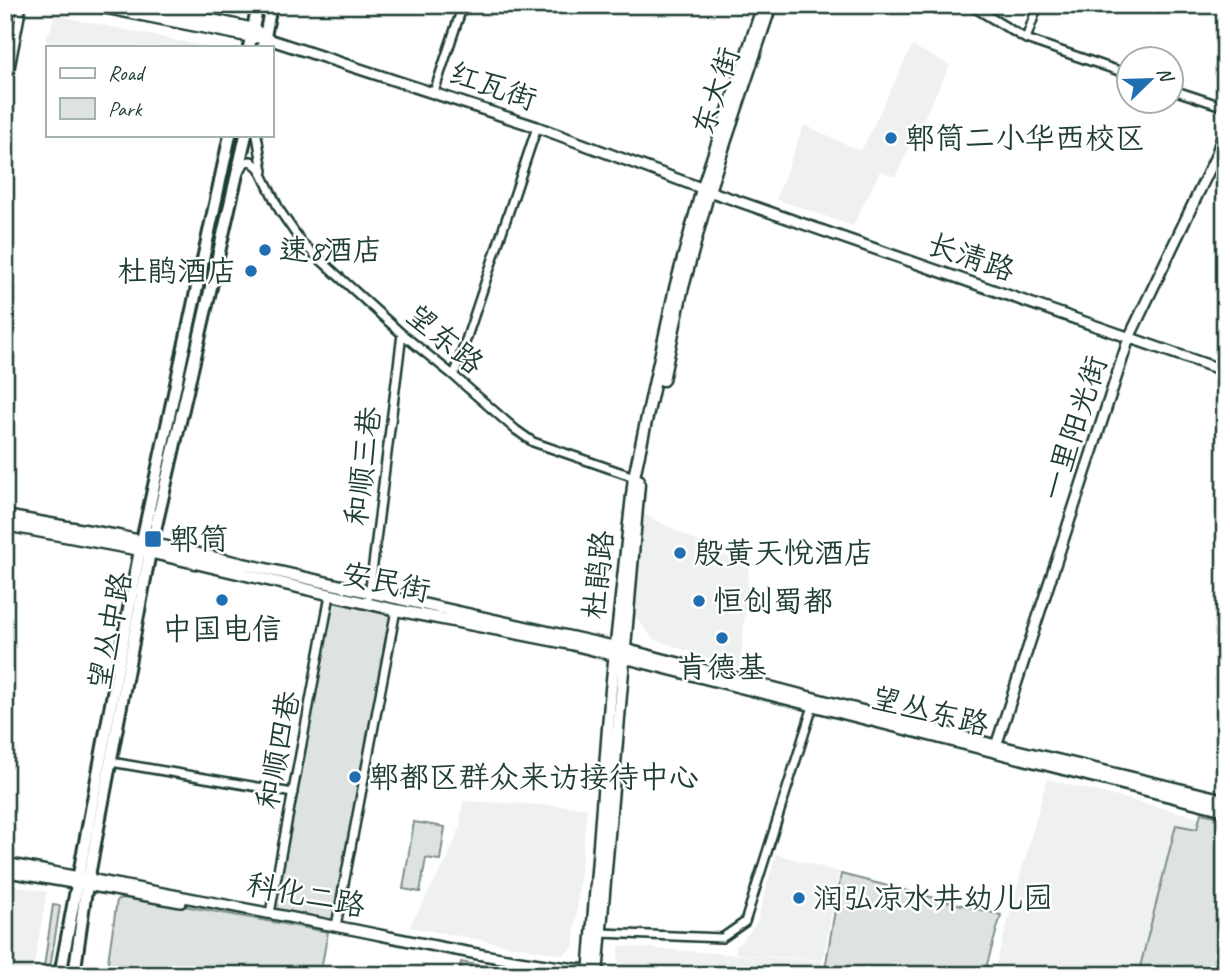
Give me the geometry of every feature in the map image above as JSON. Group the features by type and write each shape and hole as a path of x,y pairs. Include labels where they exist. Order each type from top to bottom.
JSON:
{"main road":[{"path":"92,5 252,38"},
{"path":"142,5 264,43 271,5"},
{"path":"252,38 258,5"},
{"name":"东大街","path":"706,190 763,5"},
{"name":"东大街","path":"706,190 771,5"},
{"name":"望丛中路","path":"74,975 83,880 146,546 230,136"},
{"name":"望丛中路","path":"60,975 111,762 146,546 246,136"},
{"name":"杜鹃路","path":"591,973 637,478 706,190"},
{"path":"5,516 146,546"},
{"path":"5,525 146,546"},
{"name":"安民街","path":"146,546 370,592 620,652"},
{"name":"安民街","path":"146,546 396,610 620,652"},
{"name":"杜鹃路","path":"591,973 602,933 620,652"},
{"name":"望丛东路","path":"620,652 1225,810"},
{"name":"望丛东路","path":"620,652 813,706 1225,800"},
{"path":"5,871 83,880"}],"street":[{"path":"5,94 22,5"},
{"path":"434,92 463,5"},
{"path":"970,5 1026,39 1114,69"},
{"path":"1026,39 1038,5"},
{"name":"红瓦街","path":"264,43 434,92 706,190"},
{"path":"1184,93 1225,107"},
{"path":"453,375 537,127"},
{"name":"一里阳光街","path":"995,749 1129,338 1216,156 1225,128"},
{"name":"望东路","path":"257,136 263,179 280,211 302,243 402,334 533,442 637,478"},
{"path":"238,173 245,162 251,161 259,168 263,179"},
{"name":"长清路","path":"706,190 1225,371"},
{"name":"和顺三巷","path":"368,603 402,334"},
{"name":"和顺四巷","path":"270,913 330,595"},
{"path":"336,926 396,610"},
{"path":"602,933 722,937 745,922 813,706"},
{"path":"111,762 293,793"},
{"name":"科化二路","path":"5,863 83,880 591,973"},
{"path":"83,880 562,973 591,973"}],"shaded area":[{"path":"54,15 204,46 48,46 45,37 51,29"},
{"name":"郫筒二小华西校区","path":"912,46 950,65 895,177 880,171 853,226 776,199 804,125 861,151"},
{"path":"644,514 749,568 740,669 653,639 634,615"},
{"path":"1047,779 1225,824 1225,975 993,975"},
{"path":"463,801 587,807 573,948 563,955 409,927 447,860 460,827"},
{"name":"润弘凉水井幼儿园","path":"776,854 839,872 823,960 736,954 736,945 756,924"},
{"path":"5,884 47,892 32,975 5,975"},
{"path":"619,946 822,961 821,975 617,975"}],"green space":[{"path":"331,599 393,612 334,923 272,911"},
{"path":"1201,813 1225,818 1225,975 1138,975 1176,825 1197,829"},
{"path":"414,822 445,827 440,860 426,858 420,892 403,889"},
{"path":"841,874 1001,915 984,975 824,975"},
{"path":"129,896 328,932 320,975 106,975 117,900"},
{"path":"53,905 60,906 50,968 44,967"},
{"path":"461,962 516,972 516,975 459,975"}],"place":[{"name":"郫筒二小华西校区","path":"891,138"},
{"name":"速8酒店","path":"265,250"},
{"name":"杜鹃酒店","path":"251,271"},
{"name":"郫筒","path":"153,539"},
{"name":"殷黄天悦酒店","path":"680,553"},
{"name":"中国电信","path":"222,600"},
{"name":"恒创蜀都","path":"699,601"},
{"name":"肯德基","path":"722,638"},
{"name":"郫都区群众来访接待中心","path":"355,777"},
{"name":"润弘凉水井幼儿园","path":"799,898"}]}
